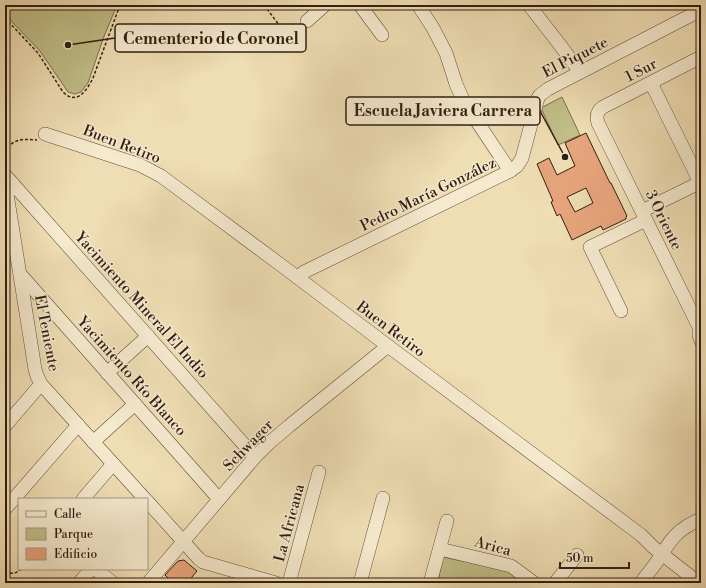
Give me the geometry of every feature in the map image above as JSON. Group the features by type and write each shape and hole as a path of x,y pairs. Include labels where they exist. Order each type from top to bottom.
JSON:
{"street":[{"path":"307,21 325,5"},
{"path":"360,5 382,34"},
{"name":"Pedro María González","path":"297,278 304,272 510,171 464,102 456,84 446,53 433,28 418,5"},
{"path":"529,5 580,72"},
{"name":"El Piquete","path":"510,171 517,166 522,158 540,94 548,88 700,13"},
{"name":"1 Sur","path":"598,113 603,107 701,57"},
{"path":"621,311 590,247 701,184 651,83"},
{"name":"3 Oriente","path":"598,113 598,123 700,326 699,335 701,341"},
{"name":"Buen Retiro","path":"42,137 128,161 161,176 641,535 661,554 700,583"},
{"name":"El Teniente","path":"8,187 20,274 37,376 41,384 143,498"},
{"name":"Yacimiento Mineral El Indio","path":"8,187 148,336 255,457"},
{"name":"Yacimiento Río Blanco","path":"20,274 219,499"},
{"path":"107,373 148,336"},
{"name":"Schwager","path":"148,583 255,457 284,430 388,346"},
{"path":"5,426 41,384"},
{"path":"93,442 135,404"},
{"path":"10,504 78,425"},
{"path":"84,498 113,464"},
{"name":"La Africana","path":"289,583 319,472"},
{"path":"360,583 383,498"},
{"name":"El Teniente","path":"148,503 203,562 276,583"},
{"path":"640,583 674,537 683,528 701,519"},
{"path":"430,583 447,521"},
{"name":"Arica","path":"440,549 511,566 534,583"},
{"path":"555,583 577,555"},
{"path":"80,583 91,570"},
{"path":"96,570 113,583"}],"path":[{"path":"5,18 38,53 63,92 67,96 74,98 88,89 120,5"},
{"path":"264,5 289,38"},
{"path":"5,152 9,146 16,141 42,137"},
{"path":"5,572 12,574 20,570"}],"green space":[{"path":"5,5 117,5 103,39 88,83 81,92 75,94 68,92 40,51 5,14"},
{"path":"562,97 580,135 558,145 541,108"},
{"path":"443,557 511,571 526,583 446,583 438,581"}],"building":[{"path":"586,133 627,216 626,219 603,230 601,226 572,240 560,214 557,216 551,202 553,201 537,164 549,158 557,175 575,166 565,143","holes":["586,188 593,203 575,212 567,197"]},
{"path":"184,560 197,571 187,583 173,583 165,575 178,561"}],"place":[{"name":"Cementerio de Coronel","path":"68,45"},
{"name":"Escuela Javiera Carrera","path":"565,157"}]}
